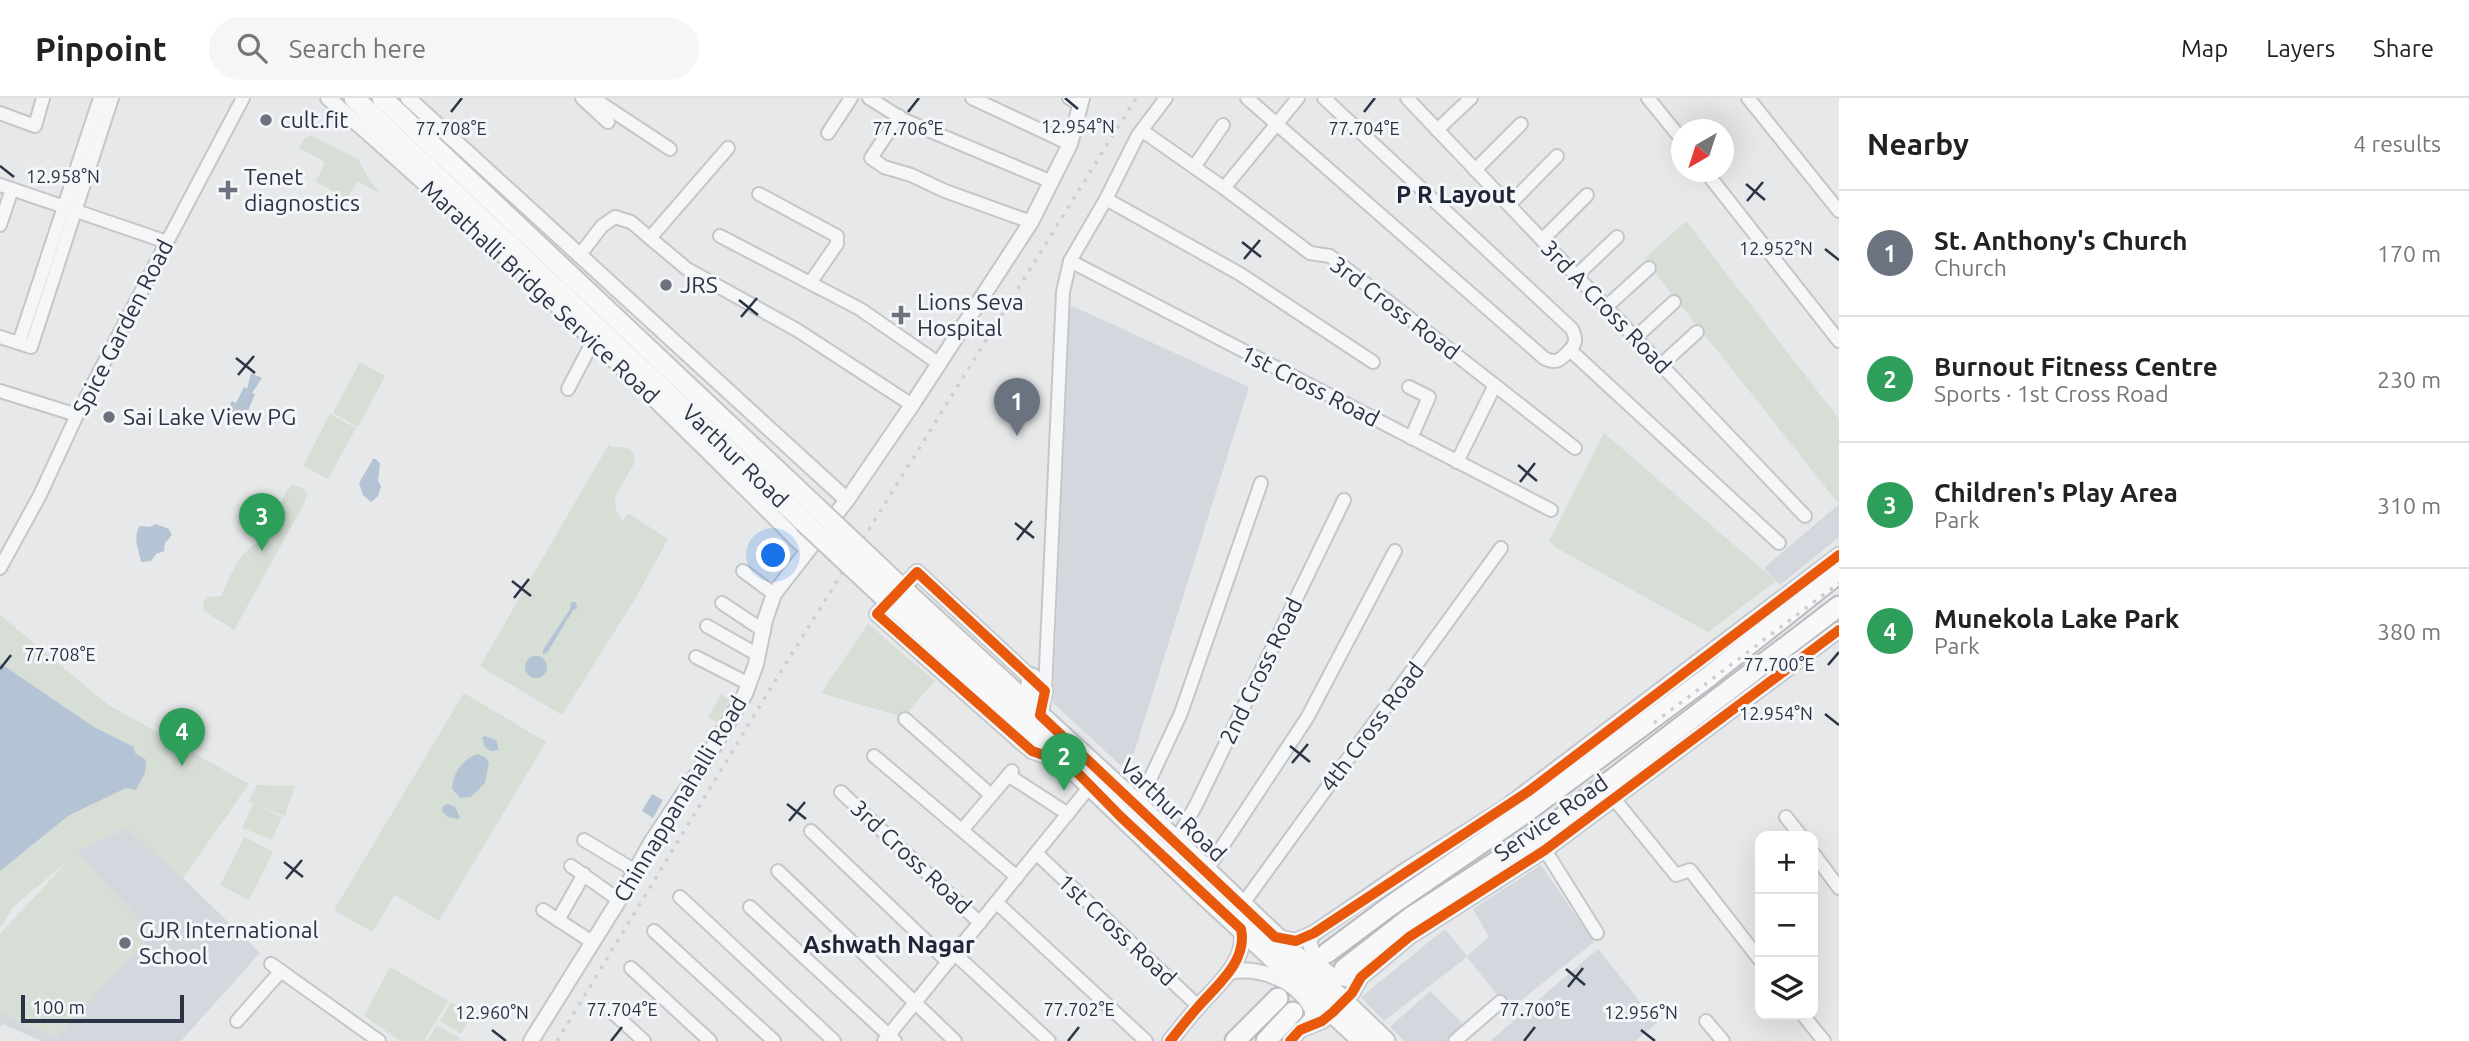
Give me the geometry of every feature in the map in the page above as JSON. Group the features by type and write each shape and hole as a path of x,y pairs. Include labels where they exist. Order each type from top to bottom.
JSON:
{"main road":[{"name":"Varthur Road","path":"354,98 898,596 1121,817 1241,929 1385,1041"},
{"name":"Varthur Road","path":"382,98 811,515"},
{"path":"1327,953 1518,818 1686,694 1831,570"},
{"name":"Varthur Road","path":"898,596 1041,715 1138,805 1275,937 1338,1007 1363,1041"},
{"path":"1352,973 1410,917 1551,826 1839,606"},
{"path":"1021,698 1038,685"},
{"path":"1235,1041 1278,998"},
{"path":"1266,1041 1297,1021"}],"street":[{"path":"0,113 35,126 43,98"},
{"path":"71,207 100,98"},
{"path":"0,337 25,345 71,207 112,98"},
{"name":"Spice Garden Road","path":"2,560 57,462 77,415 243,98"},
{"name":"Marathalli Bridge Service Road","path":"328,98 471,226 593,341 807,550"},
{"path":"408,98 847,500"},
{"path":"582,98 608,122"},
{"path":"593,98 670,149"},
{"path":"828,133 851,98"},
{"path":"869,98 899,116 1052,182"},
{"path":"972,98 1070,144"},
{"path":"1041,715 1038,685 1063,292 1070,261 1141,132 1166,98"},
{"path":"1247,98 1544,358 1552,362 1558,361 1570,350 1576,338 1572,329 1324,98"},
{"path":"1224,188 1298,98"},
{"name":"3rd A Cross Road","path":"1407,98 1805,516"},
{"path":"1437,130 1471,98"},
{"path":"1648,98 1671,126"},
{"path":"1748,98 1839,211"},
{"name":"Chinnappanahalli Road","path":"531,1041 619,900 634,870 699,771 749,684 774,594 847,500 1031,222 1070,144 1077,100"},
{"path":"899,116 872,158 884,167 1031,222"},
{"path":"1475,170 1521,124"},
{"path":"1194,167 1223,125"},
{"name":"3rd Cross Road","path":"1141,132 1224,188 1310,253 1330,256 1575,448"},
{"path":"650,239 728,148"},
{"path":"1509,205 1557,156"},
{"path":"1714,182 1839,341"},
{"path":"0,225 6,187 167,242"},
{"path":"759,194 836,236 836,244 810,283"},
{"path":"1542,240 1587,195"},
{"path":"1106,199 1240,274 1373,362"},
{"path":"579,256 602,226 615,217 631,222 687,270 797,330 912,405"},
{"path":"720,236 860,309 939,363"},
{"path":"1576,276 1616,237"},
{"name":"1st Cross Road","path":"1070,261 1551,510"},
{"path":"1606,307 1649,268"},
{"path":"1635,338 1674,302"},
{"path":"1661,365 1697,332"},
{"path":"568,389 593,341"},
{"path":"1570,350 1779,543"},
{"path":"1457,462 1495,385"},
{"path":"1409,387 1429,397 1410,438"},
{"path":"0,391 77,415"},
{"path":"1138,805 1181,713 1262,483"},
{"name":"2nd Cross Road","path":"1175,842 1196,805 1344,500"},
{"name":"4th Cross Road","path":"1242,905 1501,548"},
{"path":"1206,871 1307,718 1395,551"},
{"name":"Service Road","path":"1275,937 1296,941 1314,933 1529,791 1831,570"},
{"path":"743,571 774,594"},
{"path":"898,596 1038,685"},
{"path":"722,603 764,631"},
{"path":"707,626 758,655"},
{"name":"Service Road","path":"1290,1041 1297,1021 1322,1021 1352,993 1352,973 1545,850 1839,630"},
{"path":"696,657 749,684"},
{"path":"905,719 991,795"},
{"path":"874,756 1017,877"},
{"path":"962,830 1010,773 1068,814"},
{"path":"750,907 889,1039 1091,785"},
{"name":"3rd Cross Road","path":"841,792 980,923"},
{"path":"1615,800 1677,876 1690,870 1758,957"},
{"path":"1786,817 1797,831"},
{"path":"811,831 951,958"},
{"path":"583,840 634,870"},
{"path":"1545,850 1597,933"},
{"name":"1st Cross Road","path":"1036,853 1198,1006"},
{"path":"1818,860 1839,888"},
{"path":"571,866 619,900"},
{"path":"778,871 955,1041"},
{"path":"558,920 584,874"},
{"path":"680,897 834,1041"},
{"path":"996,902 1146,1041"},
{"path":"543,910 592,942"},
{"path":"1170,1041 1229,972 1244,940 1241,929"},
{"path":"654,931 774,1041"},
{"path":"1314,933 1309,941 1319,964 1335,978 1350,980 1352,973"},
{"name":"3rd Cross Road","path":"951,958 1049,1041"},
{"path":"237,1021 276,968 379,1041"},
{"path":"631,968 710,1041"},
{"path":"1229,972 1261,971 1289,985 1312,1010 1312,1018 1297,1021"},
{"path":"1455,1041 1500,1002"},
{"path":"610,1010 645,1041"},
{"path":"1807,1020 1824,1041"},
{"path":"1706,1021 1723,1041"}],"shaded area":[{"path":"310,135 358,159 371,183 381,194 357,181 347,199 316,182 325,162 299,148"},
{"path":"1686,221 1839,419 1839,504 1644,259"},
{"path":"1070,305 1249,387 1128,772 1053,703"},
{"path":"360,362 385,376 358,427 333,413"},
{"path":"330,414 356,428 328,479 303,466"},
{"path":"1604,433 1776,581 1708,632 1555,547 1549,541"},
{"path":"609,444 611,447 626,447 633,453 635,462 615,496 616,511 623,521 628,513 668,539 635,599 562,715 480,666"},
{"path":"292,485 307,493 304,504 234,630 204,611 203,603 208,597 221,596 242,556 264,539 288,488"},
{"path":"1839,504 1839,537 1780,585 1764,568"},
{"path":"0,615 107,704 249,784 183,878 126,828 77,852 153,933 56,1038 0,1013 0,934 70,859 14,906 0,927 0,871 68,816 126,788 134,753 133,747 94,727 0,663"},
{"path":"868,624 935,681 903,717 821,693"},
{"path":"464,693 546,742 439,921 395,895 372,932 334,910"},
{"path":"721,694 730,700 717,722 708,717"},
{"path":"257,785 295,786 285,816 248,802"},
{"path":"253,804 282,817 272,840 242,828"},
{"name":"GJR International School","path":"126,828 183,878 260,953 181,1041 42,1041 2,1024 0,1028 0,934 77,852"},
{"path":"244,837 273,852 249,900 220,885"},
{"path":"1541,865 1594,942 1509,1010 1467,957 1384,1021 1361,997 1445,929 1467,956 1489,937 1473,909"},
{"path":"1598,949 1657,1023 1635,1041 1490,1041"},
{"path":"390,967 448,1001 424,1041 400,1041 364,1016"},
{"path":"1430,991 1464,1025 1449,1041 1404,1041 1390,1027"},
{"path":"451,1002 472,1015 461,1034 440,1021"},
{"path":"437,1025 460,1038 458,1041 427,1041"}],"water":[{"path":"251,373 262,378 252,393 255,394 243,423 236,419 235,422 232,421 233,418 225,414 232,401 236,403 244,387 247,389"},
{"path":"373,459 380,464 378,481 381,486 378,496 371,502 363,495 359,483"},
{"path":"156,524 169,529 172,535 165,543 164,551 156,554 151,561 141,562 136,539 138,530 140,526 150,527"},
{"path":"571,602 576,602 577,609 573,610 547,653 543,654 570,609"},
{"path":"536,656 546,663 547,667 540,677 536,678 526,671 525,667 532,657"},
{"path":"0,663 94,727 134,747 135,753 146,760 145,773 136,790 126,788 68,816 0,871"},
{"path":"482,737 496,740 499,750 491,751 485,747"},
{"path":"478,754 489,762 485,783 471,797 460,798 452,789 454,777 463,763"},
{"path":"652,794 663,800 653,818 642,811"},
{"path":"448,804 455,807 460,817 458,819 448,817 442,811 443,806"}],"railway":[{"path":"557,1041 772,686 1136,98"},
{"path":"1654,723 1839,583"}],"cycle path":[{"path":"1170,1041 1229,972 1240,952 1241,929 1121,817 1069,764 1032,751 877,614 917,572 1045,691 1040,715 1275,937 1296,941 1314,933 1529,791 1839,555"},
{"path":"1290,1041 1300,1030 1322,1021 1333,1012 1352,993 1361,977 1409,937 1545,850 1839,630"}],"place":[{"name":"cult.fit","path":"266,120"},
{"name":"Tenet diagnostics","path":"228,190"},
{"name":"JRS","path":"666,285"},
{"name":"Lions Seva Hospital","path":"901,315"},
{"name":"Sai Lake View PG","path":"109,417"},
{"name":"St. Anthony's Church","path":"1017,436"},
{"name":"Children's Play Area","path":"262,551"},
{"name":"Munekola Lake Park","path":"182,766"},
{"name":"Burnout Fitness Centre","path":"1064,791"},
{"name":"GJR International School","path":"125,943"}],"district":[{"name":"P R Layout","path":"1456,195"},
{"name":"Ashwath Nagar","path":"889,945"}]}
